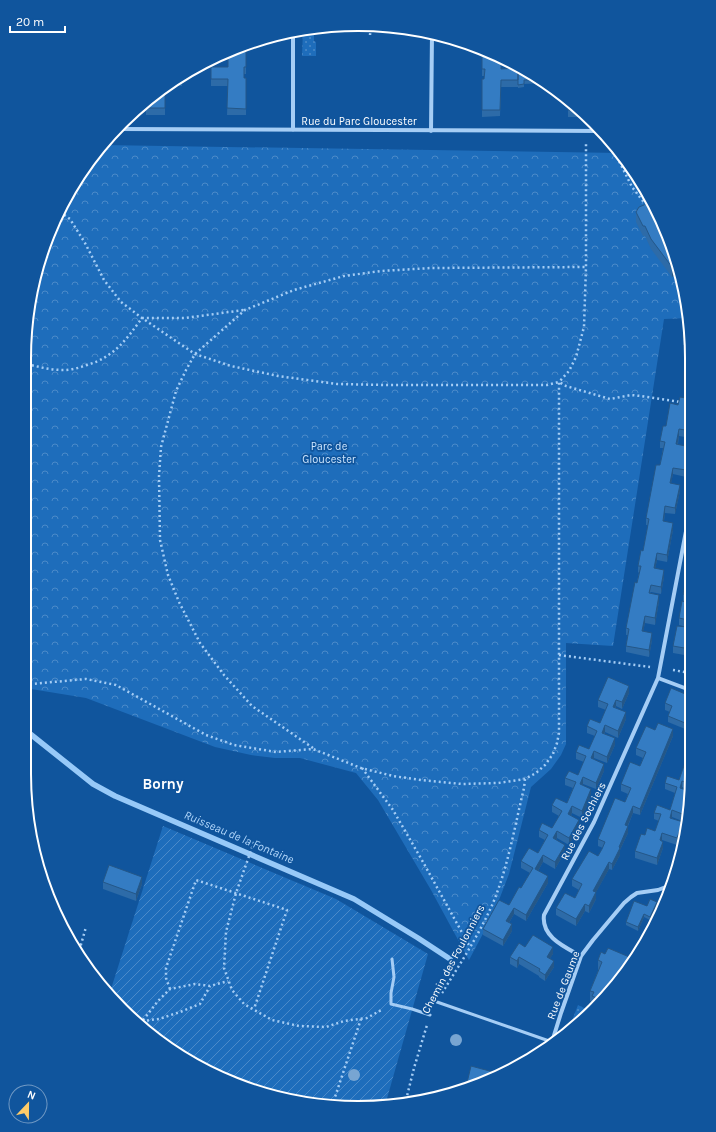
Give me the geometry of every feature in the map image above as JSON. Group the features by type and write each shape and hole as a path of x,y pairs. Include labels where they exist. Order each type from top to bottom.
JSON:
{"street":[{"path":"293,37 293,130"},
{"path":"431,131 432,39"},
{"name":"Rue du Parc Gloucester","path":"126,128 593,131"},
{"name":"Rue des Sochiers","path":"582,956 560,944 551,937 545,929 543,922 544,915 594,822 658,678 685,533"},
{"path":"658,678 685,688"},
{"name":"Rue de Gaume","path":"554,1035 582,956 606,924 631,897 637,894 665,887"}],"lane":[{"path":"392,959 394,977 391,993 392,1004 430,1015"},
{"path":"437,1002 546,1041"}],"path":[{"path":"245,310 195,354 176,390 161,447 159,476 160,540 168,575 179,602 200,642 224,675 252,706 313,749 362,768 393,776 462,784 498,783 524,779 536,773 545,765 553,754 559,733 560,382 576,357 584,327 586,267 586,131"},
{"path":"620,163 632,187 646,205"},
{"path":"64,215 70,219 85,243 104,280 121,302 195,354 231,366 278,376 337,384 547,385 560,382 566,386 610,399 631,395 684,402"},
{"path":"142,318 185,318 245,310 294,290 344,276 431,268 586,267"},
{"path":"31,365 49,369 64,370 97,362 112,354 129,336 142,318"},
{"path":"559,655 685,672"},
{"path":"31,684 86,679 116,685 206,735 234,745 276,752 313,749"},
{"path":"362,768 393,810 470,947"},
{"name":"Chemin des Foulonniers","path":"437,1002 470,947 493,902 501,878 522,796 524,779"},
{"path":"254,842 236,893 226,932 224,968 232,990 244,1004 272,1020 299,1026 326,1027 344,1021 367,1018 392,1004"},
{"path":"170,989 166,978 166,968 196,880 287,910 254,1009"},
{"path":"80,947 86,927"},
{"path":"142,1020 170,989 195,984 210,986 228,981"},
{"path":"144,1021 158,1019 200,1004 210,986"},
{"name":"Chemin des Foulonniers","path":"407,1097 430,1015"},
{"path":"334,1100 361,1019"}],"green space":[{"path":"314,34 314,41 316,42 316,56 302,56 303,36"},
{"name":"Parc de Gloucester","path":"110,145 612,153 630,176 651,213 660,233 674,273 682,318 664,319 613,646 566,643 566,744 561,755 551,769 531,787 509,874 494,913 469,960 431,890 378,800 356,773 300,758 275,758 251,755 215,747 86,698 31,689 31,358 37,294 48,253 75,194 86,176"},
{"path":"163,826 336,899 428,954 387,1099 358,1101 294,1095 253,1084 233,1076 194,1057 176,1046 142,1020 111,989"},
{"path":"578,1005 585,1009 573,1021"}],"building":[{"path":"246,51 244,78 246,78 246,109 227,108 228,79 211,79 211,67 228,67 228,58"},
{"path":"482,56 501,64 501,69 510,68 518,73 518,80 501,80 500,110 482,110 482,79 484,79 485,69 482,69"},
{"path":"518,73 530,80 524,80 524,84 518,85"},
{"path":"165,94 165,108 147,108"},
{"path":"646,204 651,213 668,253 672,267 651,239 636,212 639,207"},
{"path":"684,371 685,371 685,388"},
{"path":"680,397 685,398 685,430 679,429 676,444 685,446 685,470 673,468 670,483 680,485 675,508 665,506 663,521 673,523 667,555 657,553 654,568 664,570 661,587 651,585 649,593 659,595 655,618 645,616 642,631 652,633 649,650 626,646 629,629 626,628 635,582 637,583 641,566 638,566 641,550 643,551 649,519 646,518 656,465 660,465 665,442 660,441 663,426 666,426 670,403 678,405"},
{"path":"682,601 685,602 685,619 679,618"},
{"path":"677,626 685,627 685,648 673,646"},
{"path":"608,677 629,686 622,702 616,700 613,707 626,712 618,731 605,725 602,733 615,738 607,757 594,751 591,758 604,764 596,783 583,777 580,784 591,789 582,811 572,806 568,814 579,820 569,838 557,831 553,838 565,845 555,862 543,855 535,869 548,876 526,915 514,908 506,921 512,924 503,940 483,929 499,900 509,905 519,887 521,888 533,868 521,861 529,848 538,853 548,835 539,830 542,823 552,828 562,811 552,805 556,798 567,803 576,782 565,778 569,771 578,775 586,756 576,752 579,745 589,749 597,731 587,726 590,719 600,723 608,704 598,700"},
{"path":"671,688 685,694 685,723 668,716 672,706 665,703"},
{"path":"658,723 673,729 640,809 633,806 625,825 628,826 612,864 609,862 593,891 596,892 589,906 585,904 576,919 556,908 565,893 575,898 582,884 572,879 589,851 598,856 602,849 605,842 598,839 615,798 625,802 631,788 621,784 630,762 640,766 646,752 636,748 646,726 655,730"},
{"path":"685,763 685,782 682,781 680,788 684,789 682,814 672,810 670,818 681,821 677,838 662,833 660,840 663,842 657,858 635,851 641,834 645,835 647,828 655,831 661,814 654,813 657,805 670,810 677,787 665,783 667,776 679,780"},
{"path":"109,865 142,877 136,894 103,882"},
{"path":"650,899 657,902 650,917 644,914 638,927 626,922 634,901 647,906"},
{"path":"533,935 553,947 547,957 554,961 545,975 539,971 540,969 519,957 517,961 510,957 519,943 525,947"},
{"path":"608,948 629,957 596,998 592,996 594,992 590,991 602,962 598,960 601,952 605,954"},
{"path":"471,1066 492,1072 483,1076 467,1082"}],"waterway":[{"name":"Ruisseau de la Fontaine","path":"31,735 93,784 115,796 354,899 450,959"}],"district":[{"name":"Borny","path":"163,784"}]}
